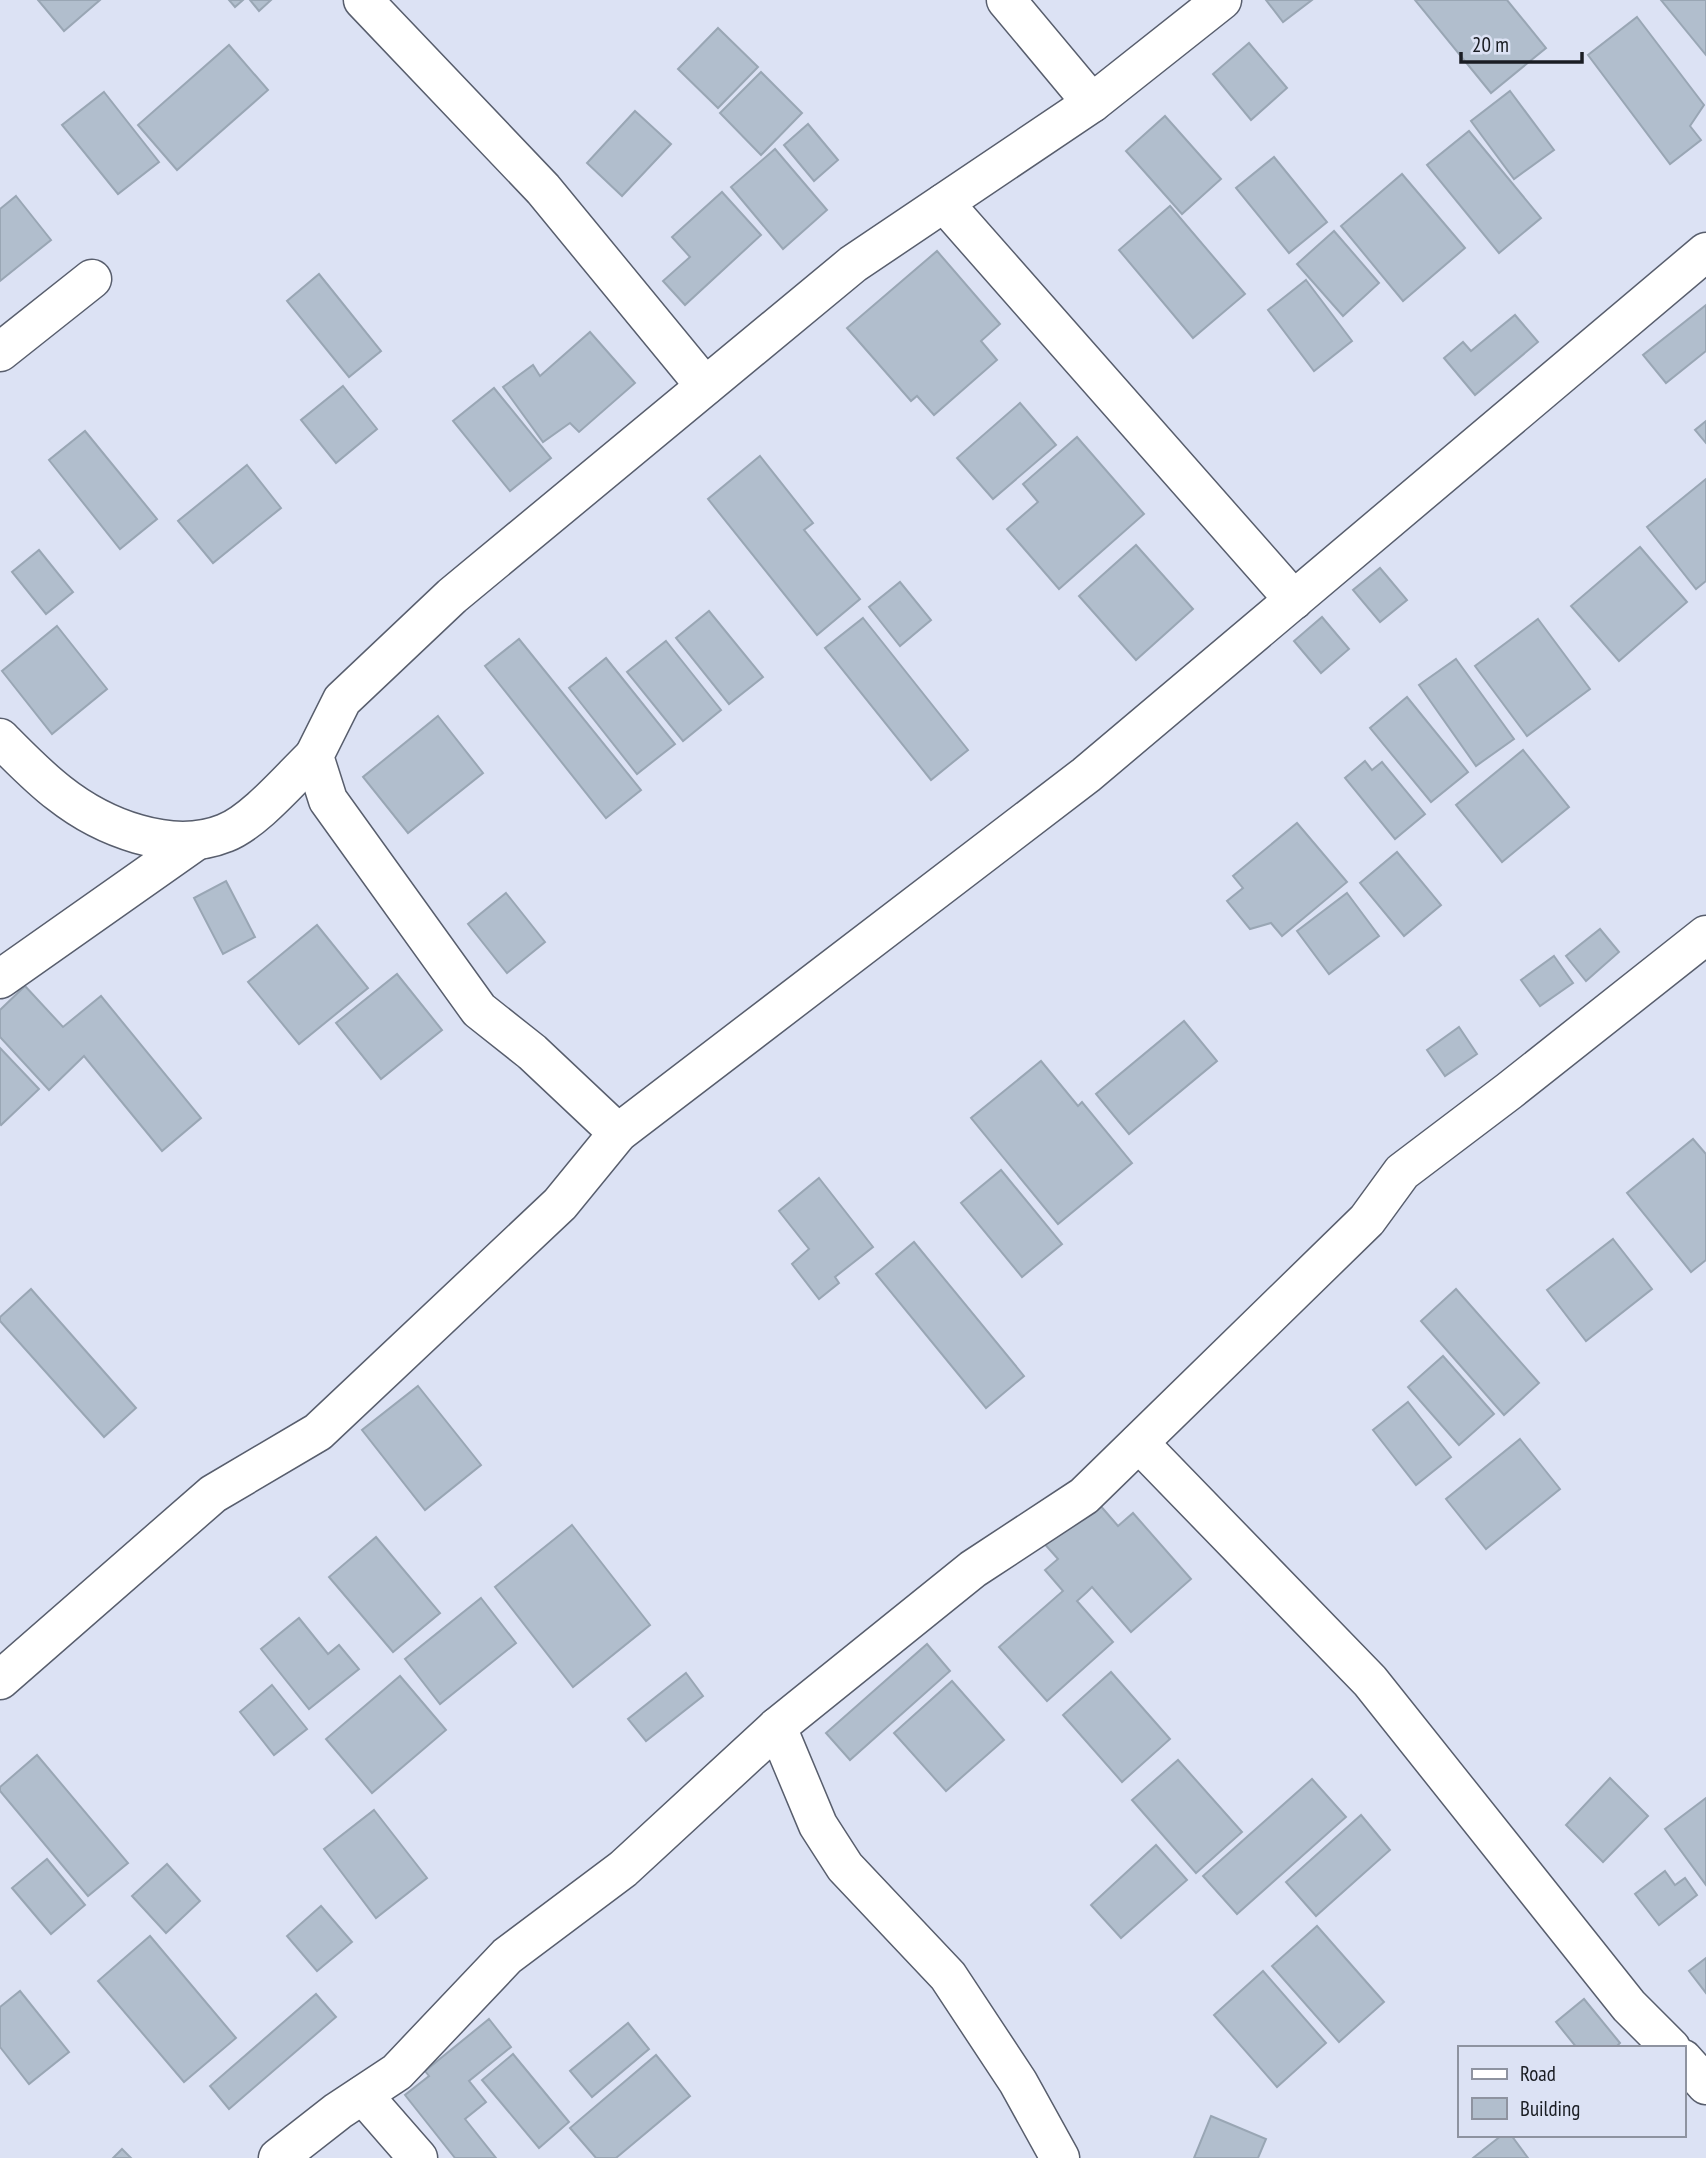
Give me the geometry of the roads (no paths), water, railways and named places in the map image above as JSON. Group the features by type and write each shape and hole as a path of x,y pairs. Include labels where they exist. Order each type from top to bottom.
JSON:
{"street":[{"path":"363,0 543,189 705,386"},
{"path":"1006,0 1092,103"},
{"path":"0,738 59,794 103,821 152,837 196,841 226,833 249,818 314,756 342,700 452,596 853,264 1092,103 1223,0"},
{"path":"944,203 1294,600"},
{"path":"0,1680 214,1494 318,1432 560,1204 618,1133 1086,775 1706,252"},
{"path":"2,347 93,279"},
{"path":"314,756 327,800 479,1010 532,1052 618,1133"},
{"path":"0,979 196,841"},
{"path":"278,2158 397,2072 507,1956 623,1869 777,1727 972,1569 1084,1496 1367,1220 1402,1172 1509,1091 1706,934"},
{"path":"1139,1443 1370,1681 1629,2006 1669,2046"},
{"path":"777,1727 818,1825 845,1867 947,1976 1018,2082 1060,2158"},
{"path":"1685,2061 1706,2084"},
{"path":"363,2095 418,2158"}]}
